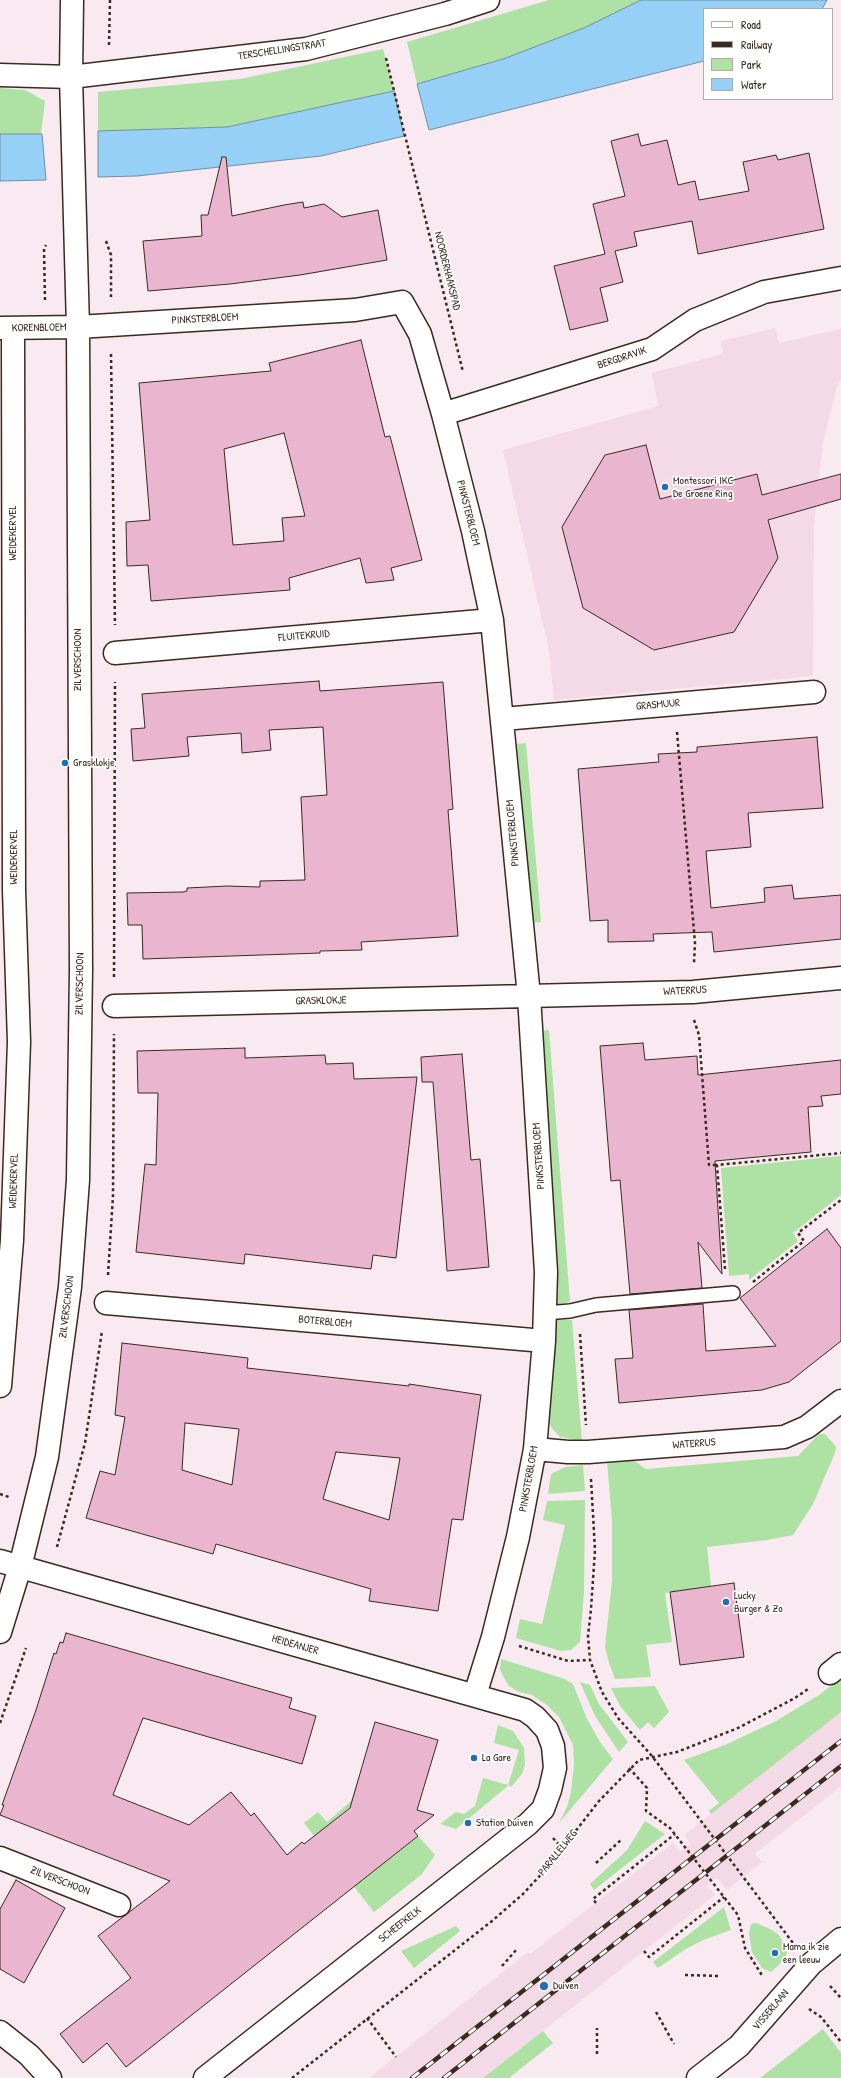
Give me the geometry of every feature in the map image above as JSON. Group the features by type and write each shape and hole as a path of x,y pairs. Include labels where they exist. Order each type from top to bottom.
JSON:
{"street":[{"path":"72,0 71,77 78,327"},
{"name":"TERSCHELLINGSTRAAT","path":"0,75 71,77 306,49 445,14 488,0"},
{"name":"BERGDRAVIK","path":"443,414 652,348 695,320 764,292 841,278"},
{"name":"PINKSTERBLOEM","path":"78,327 355,310 402,302 420,334 443,414 473,531 492,620 503,719 529,996 546,1272 544,1341 535,1449 518,1537 493,1638 475,1695"},
{"name":"KORENBLOEM","path":"7,328 78,327"},
{"name":"ZILVERSCHOON","path":"0,1632 10,1564 47,1457 70,1287 78,1180 80,970 78,327"},
{"name":"WEIDEKERVEL","path":"0,1386 12,1240 19,1042 14,890 7,328"},
{"name":"FLUITEKRUID","path":"115,653 492,620"},
{"name":"GRASMUUR","path":"503,719 814,692"},
{"name":"WATERRUS","path":"529,996 693,992 841,978"},
{"name":"GRASKLOKJE","path":"114,1006 529,996"},
{"name":"BOTERBLOEM","path":"106,1303 544,1341"},
{"name":"WATERRUS","path":"535,1449 588,1452 784,1437 807,1427 841,1400"},
{"name":"HEIDEANJER","path":"10,1564 525,1710 535,1717 547,1730 553,1746"},
{"name":"SCHEEFKELK","path":"205,2078 528,1824 543,1808 550,1790 554,1768 553,1746"},
{"name":"ZILVERSCHOON","path":"0,1858 119,1905"},
{"name":"VISSERLAAN","path":"698,2078 739,2046 811,1964 841,1939"},
{"path":"0,2032 29,2054 50,2078"}],"lane":[{"path":"545,1313 570,1312 596,1305 730,1293"}],"path":[{"name":"NOORDERHAAKSPAD","path":"395,88 471,406"},
{"path":"674,704 694,943 694,1024 699,1035 709,1165 841,1153"},
{"path":"717,1165 730,1293 739,1293 804,1241 798,1233 841,1200"},
{"path":"588,1452 595,1550 588,1636 590,1660 602,1692 618,1718 652,1756 714,1840 811,1964"},
{"path":"493,1638 568,1661 590,1660"},
{"name":"PARALLELWEG","path":"292,2078 492,1921 523,1894 546,1869 599,1801 638,1760 677,1752 738,1728 795,1698 835,1669"},
{"path":"629,1768 647,1788 646,1811 670,1828 738,1915 745,1948 769,1986 784,1993 821,2017 841,2042"},
{"path":"596,1903 593,1899 675,1834"},
{"path":"596,1863 622,1840"},
{"path":"644,1951 649,1957 724,1897"},
{"path":"502,1966 517,1949"},
{"path":"685,1975 719,1976"},
{"path":"656,2012 674,2044"},
{"path":"367,2018 396,2057"},
{"path":"597,2028 597,2054"}],"shaded area":[{"name":"Montessori IKC De Groene Ring","path":"775,328 779,343 841,329 841,380 837,387 823,442 814,525 813,676 554,700 549,650 503,450 658,406 652,373 723,354 721,341"},
{"path":"841,1691 841,1786 755,1854 762,1862 727,1890 717,1878 712,1881 707,1886 715,1895 483,2078 369,2078 528,1952 530,1954 673,1843 680,1852 690,1843 684,1835 711,1814 709,1811 719,1803 712,1793"}],"green space":[{"path":"549,0 641,0 584,28 503,59 417,84 407,42"},
{"path":"383,49 394,91 227,127 98,131 98,92 240,79"},
{"path":"0,88 25,90 45,101 41,134 0,134"},
{"path":"526,743 541,922 531,923 517,744"},
{"path":"549,1030 570,1302 557,1304 556,1266 539,1031"},
{"path":"841,1156 841,1195 793,1233 798,1241 749,1280 749,1274 729,1276 721,1168"},
{"path":"556,1320 572,1320 582,1441 560,1437 551,1427 549,1419"},
{"path":"819,1434 825,1434 836,1447 835,1453 813,1504 793,1535 767,1540 707,1547 711,1586 665,1593 672,1642 646,1645 651,1677 615,1679 605,1647 612,1581 612,1521 607,1461 633,1460 646,1469 798,1456"},
{"path":"583,1465 585,1491 548,1494 551,1474 565,1467"},
{"path":"585,1500 584,1592 580,1642 571,1650 561,1651 516,1638 520,1619 542,1624 565,1525 543,1520 547,1501"},
{"path":"501,1659 565,1679 573,1684 587,1719 600,1742 613,1759 559,1823 567,1807 571,1792 574,1764 573,1745 559,1717 547,1705 532,1695 519,1692 509,1686 500,1669"},
{"path":"841,1678 841,1712 711,1814 709,1811 719,1803 684,1760 725,1745 776,1721 819,1695"},
{"path":"580,1682 590,1685 599,1704 628,1742 619,1752 595,1716"},
{"path":"655,1686 669,1712 654,1728 648,1722 640,1730 620,1706 611,1688"},
{"path":"498,1725 513,1731 524,1748 525,1765 522,1774 511,1787 509,1785 456,1829 440,1824 456,1812 464,1814 475,1806 483,1778 508,1785 519,1750 494,1743"},
{"path":"359,1776 368,1778 366,1794 327,1826 367,1877 418,1836 435,1855 421,1875 374,1912 304,1823 318,1812 327,1822 351,1801"},
{"path":"645,1821 665,1834 594,1890 590,1884 627,1850"},
{"path":"724,1907 731,1930 703,1940 684,1950 658,1968 653,1962"},
{"path":"756,1923 779,1935 787,1953 783,1961 771,1972 762,1968 752,1952 749,1933 751,1924"},
{"path":"456,1926 460,1931 414,1968 401,1951"},
{"path":"823,2029 841,2053 841,2078 760,2078"},
{"path":"543,2031 553,2043 509,2078 483,2078"}],"water":[{"path":"641,0 827,0 823,8 703,8 703,61 429,130 417,84 503,59 584,28"},
{"path":"394,91 404,136 321,156 137,176 98,177 98,131 227,127"},
{"path":"0,134 42,134 46,180 0,181"}],"building":[{"path":"638,134 641,146 667,140 678,185 695,181 699,200 749,191 743,162 776,155 778,160 809,153 824,229 698,254 692,221 634,232 637,246 615,251 623,282 600,288 608,321 570,330 554,266 605,254 593,204 625,196 611,141"},
{"path":"222,157 226,157 232,216 303,202 304,208 324,204 342,217 378,210 387,260 300,275 230,284 148,291 143,241 202,236 201,215 208,215"},
{"path":"361,340 385,437 390,436 422,560 391,568 394,580 366,583 360,558 289,578 290,590 151,601 148,565 127,566 126,522 150,520 139,383 271,371 269,363","holes":["284,433 305,516 282,518 284,541 233,545 224,449"]},
{"path":"646,445 660,499 757,474 762,495 841,474 841,499 768,520 778,558 734,632 654,650 583,608 562,527 605,455"},
{"path":"319,681 320,691 443,682 453,809 448,810 458,936 361,942 362,950 320,951 320,953 143,959 142,925 128,925 127,893 183,892 187,891 187,888 227,886 260,887 260,881 305,880 301,797 327,795 323,727 269,730 271,750 242,753 241,733 187,737 189,756 133,761 131,729 145,728 142,694"},
{"path":"817,737 823,808 748,813 751,847 706,851 711,908 765,902 764,888 792,885 794,899 841,895 841,939 714,952 712,932 653,934 654,941 608,942 608,920 590,921 578,769 659,762 658,754 697,752 697,747"},
{"path":"643,1043 645,1060 697,1056 698,1075 841,1060 841,1094 821,1096 823,1106 808,1107 811,1152 715,1161 722,1274 698,1242 702,1288 630,1294 620,1180 611,1181 600,1046"},
{"path":"245,1048 245,1058 325,1055 326,1064 353,1063 354,1079 417,1077 396,1258 373,1255 371,1269 245,1254 244,1264 136,1252 145,1164 156,1165 158,1093 138,1093 137,1051"},
{"path":"462,1054 471,1160 480,1159 489,1267 447,1271 433,1082 422,1082 421,1057"},
{"path":"827,1229 841,1248 841,1341 789,1382 762,1390 619,1403 615,1359 633,1358 629,1310 703,1304 706,1351 776,1346 740,1298"},
{"path":"122,1343 248,1358 247,1368 409,1386 409,1384 481,1395 463,1520 452,1519 438,1611 369,1601 371,1589 216,1544 213,1554 86,1518 100,1471 115,1475 125,1417 115,1415","holes":["185,1423 239,1429 232,1485 182,1470","336,1452 400,1458 389,1520 323,1499"]},
{"path":"734,1583 744,1657 680,1665 670,1592"},
{"path":"66,1633 292,1698 289,1708 316,1716 302,1764 143,1718 113,1795 189,1825 231,1792 251,1816 254,1813 287,1855 302,1842 304,1844 350,1808 375,1722 438,1740 417,1810 434,1815 414,1831 418,1836 126,2067 107,2043 83,2063 60,2034 131,1978 98,1936 170,1881 0,1815 4,1805 2,1805 36,1710 54,1653 56,1654 60,1642 63,1643"},
{"path":"16,1880 65,1908 24,1983 0,1969 0,1909"}],"railway":[{"path":"412,2078 841,1741"},
{"path":"444,2078 841,1766"}],"place":[{"name":"Montessori IKC De Groene Ring","path":"665,487"},
{"name":"Grasklokje","path":"65,763"},
{"name":"Lucky Burger & Zo","path":"726,1602"},
{"name":"La Gare","path":"474,1758"},
{"name":"Station Duiven","path":"468,1823"},
{"name":"Mama ik zie een leeuw","path":"775,1953"},
{"name":"Duiven","path":"544,1986"}]}
